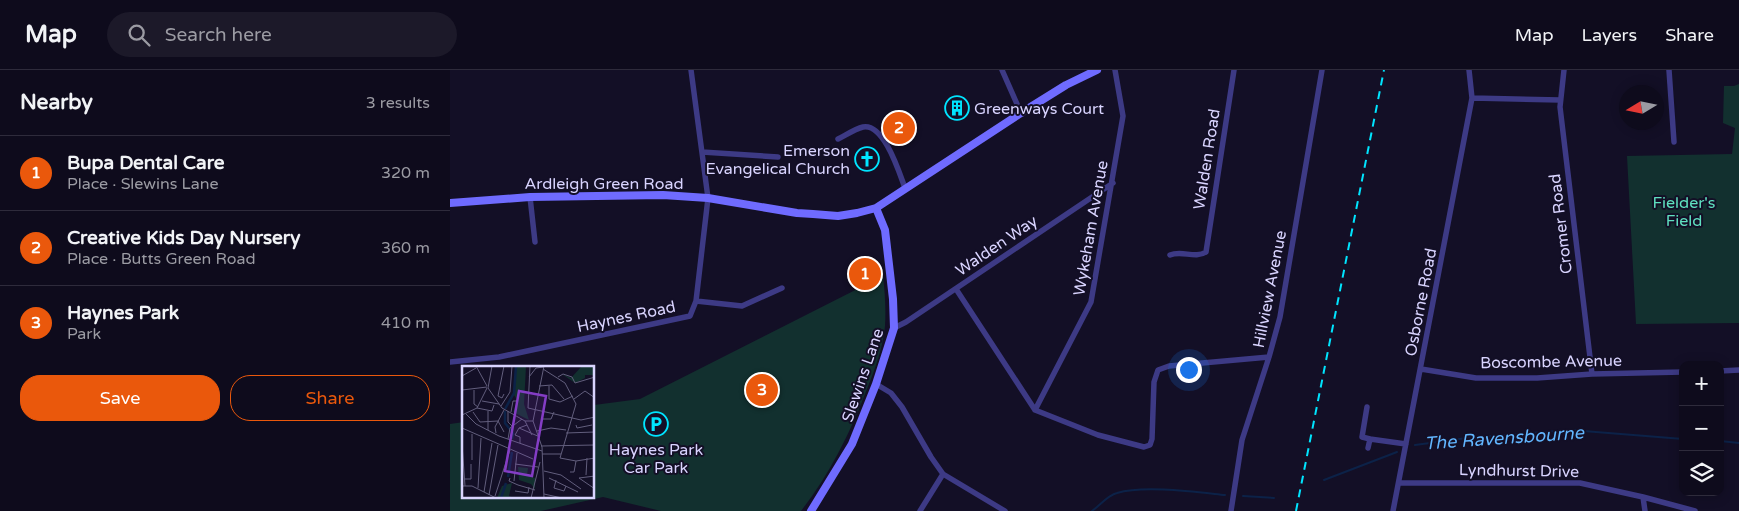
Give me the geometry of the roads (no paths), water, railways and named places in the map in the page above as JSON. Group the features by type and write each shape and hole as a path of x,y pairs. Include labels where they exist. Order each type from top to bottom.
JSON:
{"street":[{"name":"Haynes Road","path":"450,362 499,357 690,316 696,301 708,198 691,70"},
{"path":"1002,70 1020,113"},
{"path":"876,208 1020,113 1066,85 1097,70"},
{"name":"Wykeham Avenue","path":"1035,410 1091,302 1113,183 1123,116 1115,70"},
{"name":"Walden Road","path":"1170,255 1177,252 1201,255 1206,252 1234,70"},
{"name":"Hillview Avenue","path":"1231,511 1242,440 1280,318 1322,70"},
{"name":"Osborne Road","path":"1393,511 1472,98 1469,70"},
{"name":"Cromer Road","path":"1564,70 1560,100 1592,374"},
{"path":"1669,70 1674,142"},
{"path":"1472,98 1560,100"},
{"path":"838,138 864,127 874,128 885,140 905,188"},
{"path":"702,152 778,157"},
{"name":"Walden Way","path":"894,328 906,322 1113,183"},
{"name":"Ardleigh Green Road","path":"450,203 530,197 627,195 708,198 797,213 838,216 876,208"},
{"path":"530,197 535,242"},
{"name":"Slewins Lane","path":"811,511 852,444 876,384 894,328 894,299 885,230 876,208"},
{"path":"696,301 742,306 782,288"},
{"path":"956,288 1035,410 1098,435 1144,447 1150,445 1152,438 1154,382 1158,370 1169,366 1269,357"},
{"name":"Boscombe Avenue","path":"1421,369 1476,378 1537,378 1592,374 1679,372"},
{"path":"1724,371 1739,370"},
{"path":"876,384 891,393 902,407 931,458 943,474 1005,511"},
{"path":"1367,407 1362,437 1406,444"},
{"path":"1368,448 1370,439"},
{"path":"920,511 943,474"},
{"name":"Lyndhurst Drive","path":"1399,483 1580,483 1644,497 1695,511"},
{"path":"1644,497 1645,511"}],"waterway":[{"name":"The Ravensbourne","path":"1415,445 1467,438 1571,430 1679,439"},
{"name":"The Ravensbourne","path":"1724,441 1739,443"},
{"name":"The Ravensbourne","path":"1324,480 1397,452"},
{"name":"The Ravensbourne","path":"1092,511 1110,496 1128,491 1170,490 1225,495"},
{"name":"The Ravensbourne","path":"1243,496 1274,498"}],"railway":[{"path":"1296,511 1384,70"}],"place":[{"name":"Greenways Court","path":"957,108"},
{"name":"Creative Kids Day Nursery","path":"899,128"},
{"name":"Emerson Evangelical Church","path":"867,159"},
{"name":"Bupa Dental Care","path":"865,274"},
{"name":"Haynes Park","path":"762,390"},
{"name":"Haynes Park Car Park","path":"656,424"}],"park label":[{"name":"Fielder's Field","path":"1684,211"}]}
